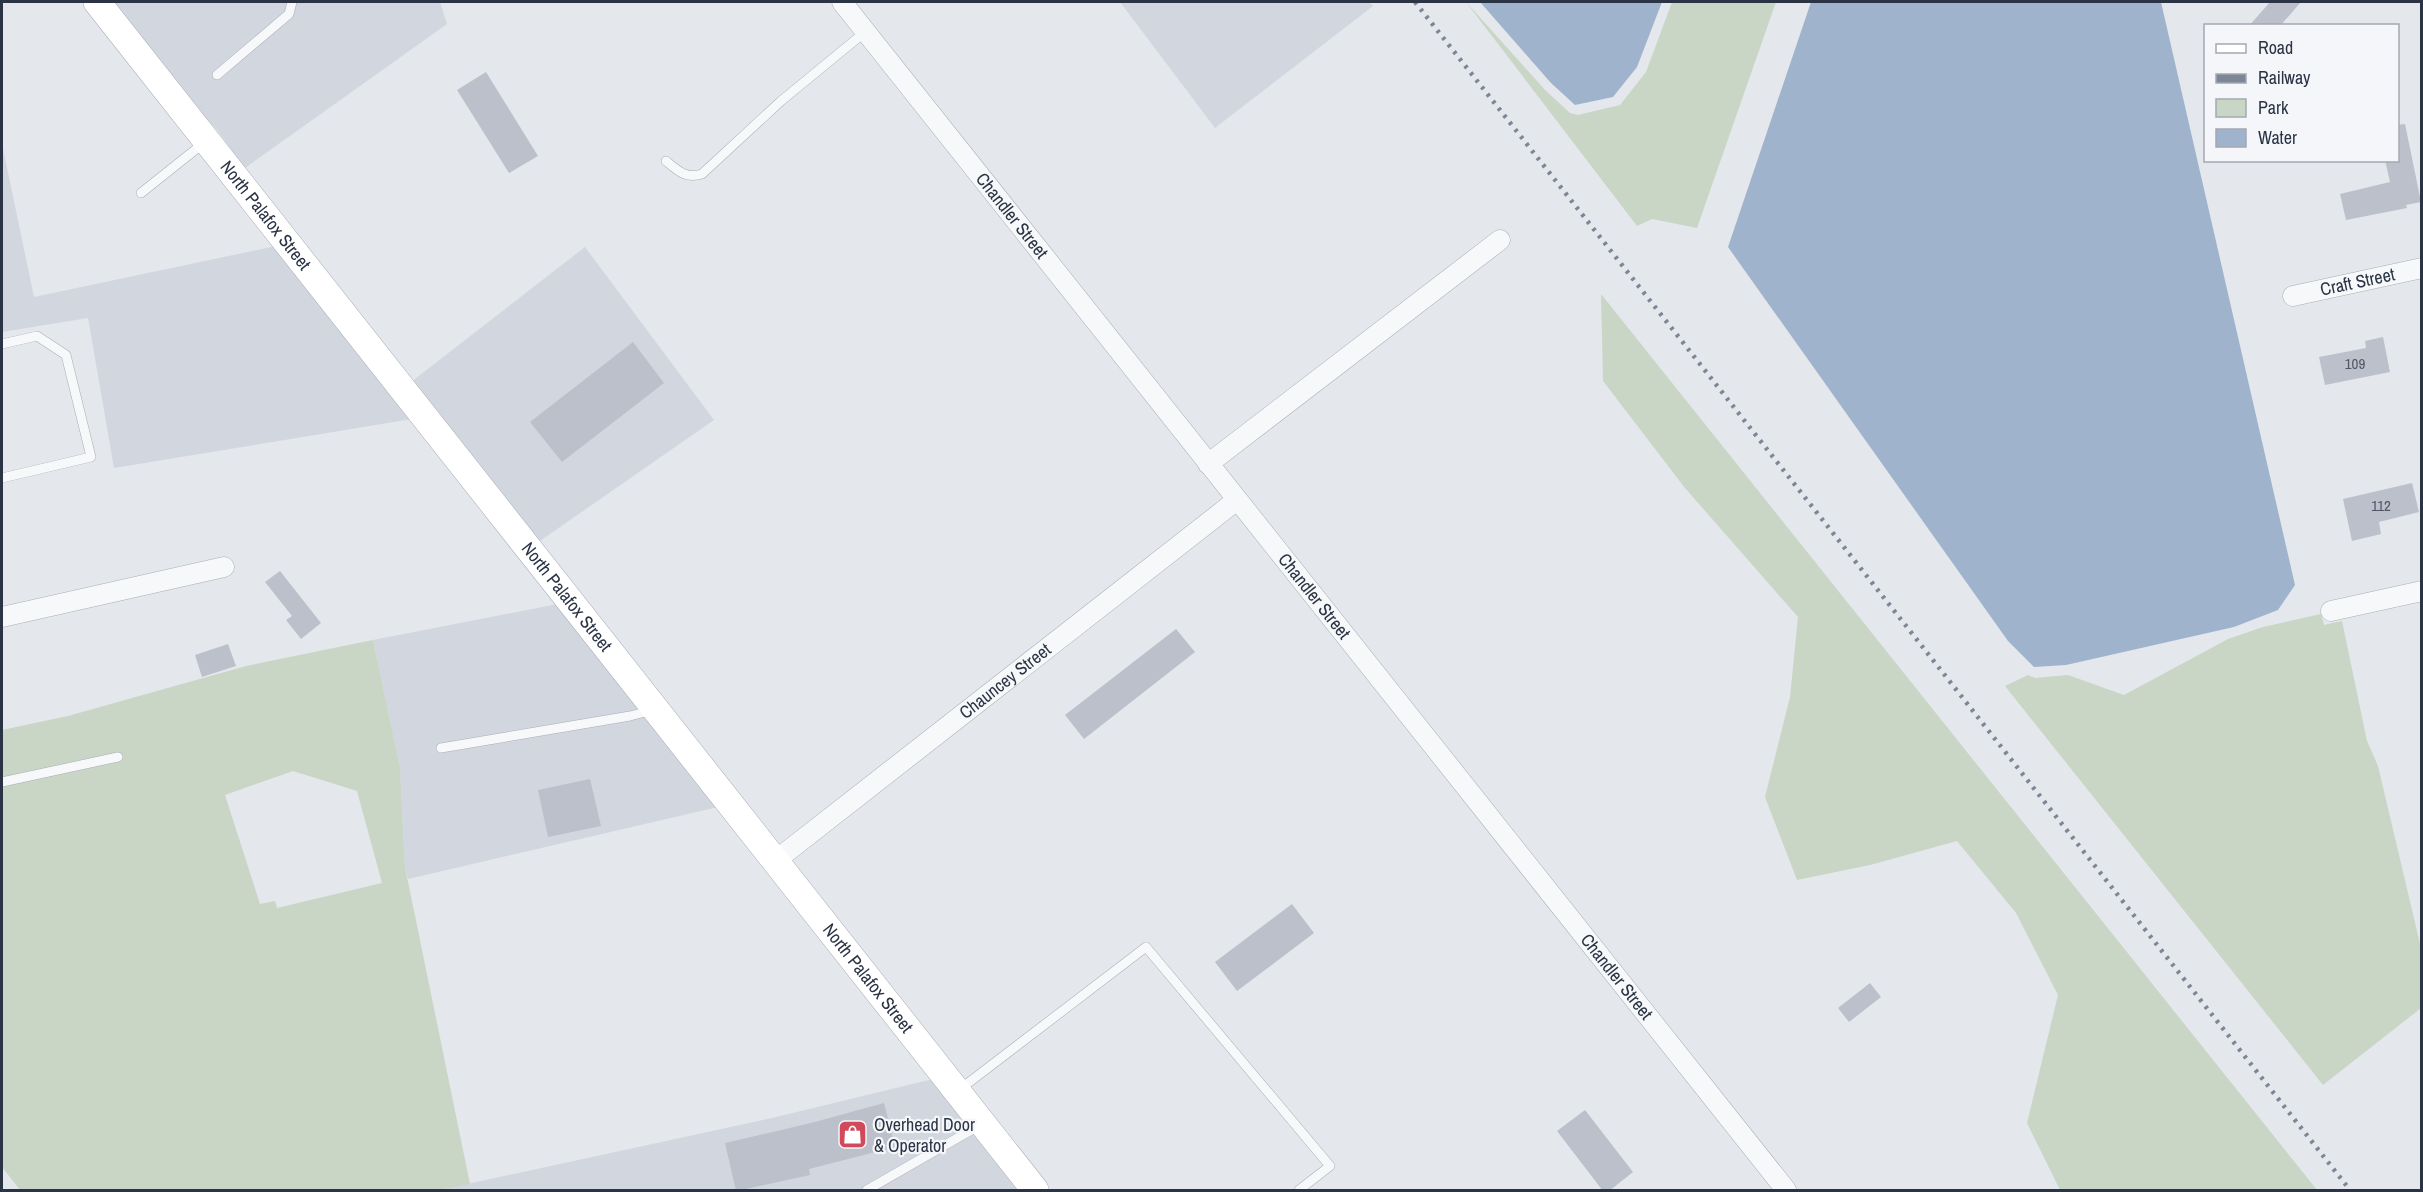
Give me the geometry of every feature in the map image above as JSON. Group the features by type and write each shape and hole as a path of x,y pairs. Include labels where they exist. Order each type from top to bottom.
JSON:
{"main road":[{"name":"North Palafox Street","path":"97,2 1035,1191"}],"street":[{"name":"Chandler Street","path":"842,2 1786,1191"},
{"path":"1208,464 1500,240"},
{"name":"Craft Street","path":"2293,296 2421,268"},
{"name":"Chauncey Street","path":"775,861 1237,500"},
{"path":"2,617 224,567"},
{"path":"2331,611 2421,591"}],"lane":[{"path":"217,75 289,14 292,2"},
{"path":"666,160 683,174 695,176 702,174 788,95 866,32"},
{"path":"141,193 207,140"},
{"path":"2,344 37,336 66,355 91,457 2,478"},
{"path":"441,748 630,716 645,712 652,706"},
{"path":"2,782 118,757"},
{"path":"957,1092 1146,946 1330,1166 1299,1191"},
{"path":"867,1191 982,1123"}],"shaded area":[{"path":"111,2 440,2 447,24 245,168 218,131 185,95"},
{"path":"1120,2 1369,2 1373,6 1215,128"},
{"path":"2,144 34,297 276,246 412,419 114,468 88,318 2,332"},
{"path":"585,247 714,420 537,543 411,382"},
{"path":"558,604 718,807 408,879 405,867 400,767 373,640"},
{"path":"933,1079 1021,1190 440,1190 772,1118"}],"green space":[{"path":"1466,2 1545,90 1570,113 1578,115 1620,105 1646,72 1672,2 1776,2 1697,228 1652,219 1637,226"},
{"path":"1601,294 2317,1190 2060,1190 2027,1123 2058,995 2016,913 1957,841 1870,865 1797,880 1765,797 1790,697 1798,617 1685,488 1603,381"},
{"path":"2321,614 2324,625 2342,621 2367,741 2378,766 2421,948 2421,1008 2323,1085 2005,686 2028,675 2035,678 2068,675 2124,695 2228,639 2263,627"},
{"path":"373,640 400,767 405,867 470,1184 440,1190 20,1190 2,1167 2,730 68,716 246,666","holes":["293,771 357,791 382,883 277,908 275,901 260,904 225,795"]}],"water":[{"path":"1480,2 1662,2 1637,67 1613,97 1575,105 1551,83"},
{"path":"1811,2 2161,2 2295,585 2278,610 2234,627 2066,665 2034,667 2008,641 1728,247"}],"building":[{"path":"2270,2 2301,2 2282,24 2251,24"},
{"path":"486,72 538,156 509,173 457,90"},
{"path":"2405,124 2421,202 2406,205 2407,208 2346,220 2340,194 2390,182 2385,162 2399,162 2399,125"},
{"path":"2383,337 2390,372 2325,385 2319,357 2366,348 2365,341"},
{"path":"633,342 664,383 562,462 530,422"},
{"path":"2412,483 2419,512 2379,522 2381,534 2352,541 2343,499"},
{"path":"280,571 321,623 301,639 286,620 292,616 265,582"},
{"path":"1176,629 1195,652 1084,739 1065,715"},
{"path":"228,644 236,666 202,677 195,655"},
{"path":"590,779 601,826 548,837 538,790"},
{"path":"1292,904 1314,933 1237,991 1215,962"},
{"path":"1870,983 1881,997 1849,1022 1838,1008"},
{"path":"884,1103 895,1147 809,1169 810,1175 736,1191 725,1143"},
{"path":"1585,1110 1633,1172 1609,1191 1603,1191 1557,1131"}],"railway":[{"path":"1415,2 2350,1190"}],"place":[{"name":"Overhead Door & Operator","path":"853,1135"}]}
